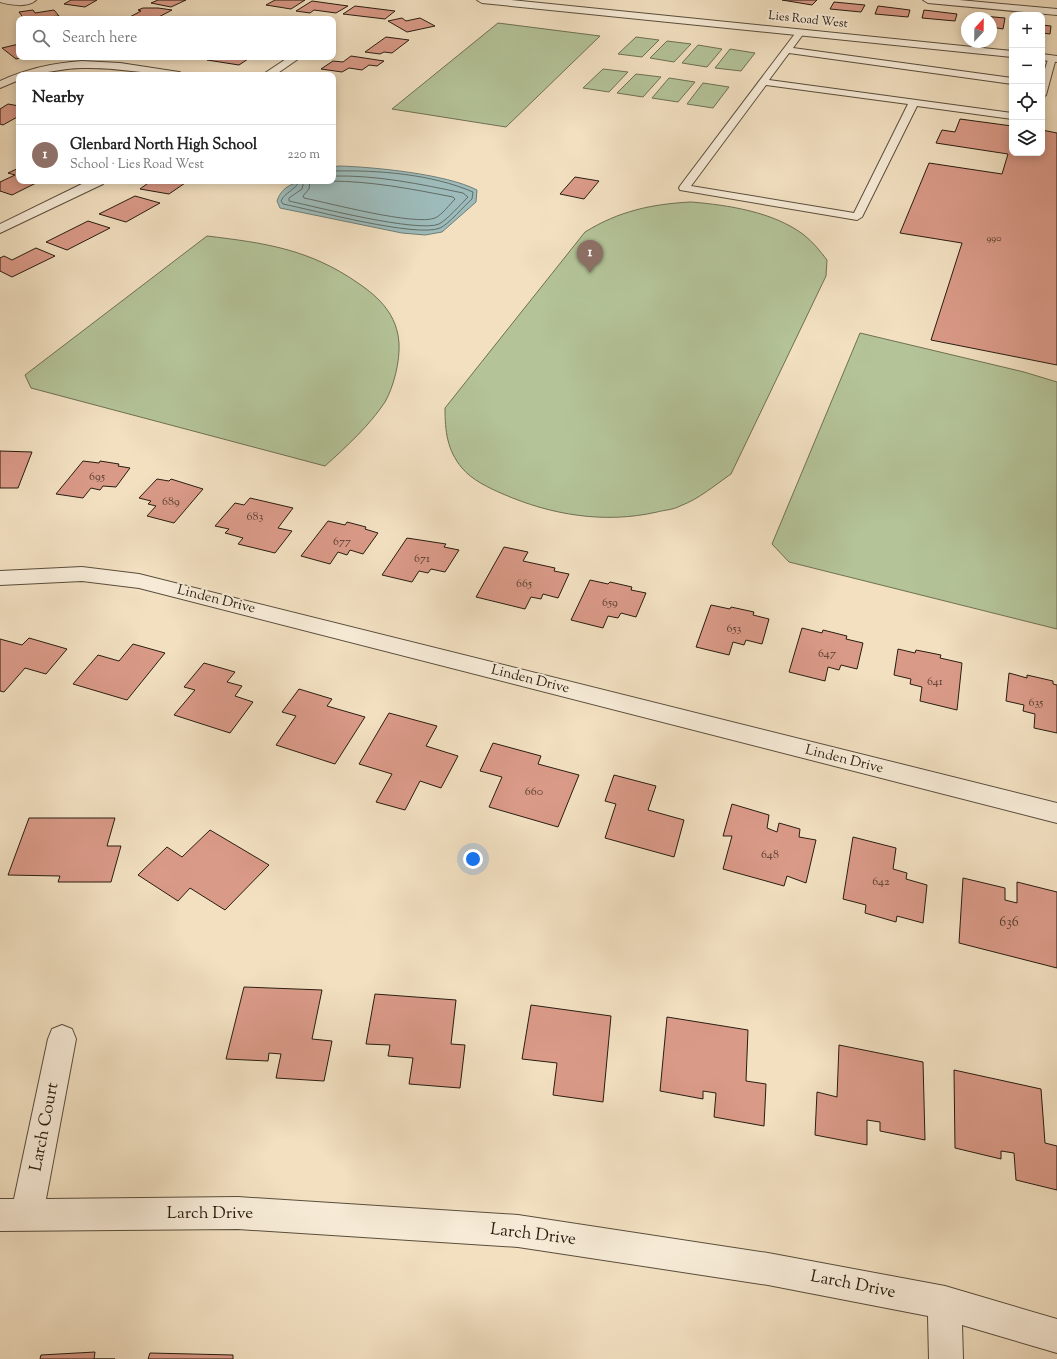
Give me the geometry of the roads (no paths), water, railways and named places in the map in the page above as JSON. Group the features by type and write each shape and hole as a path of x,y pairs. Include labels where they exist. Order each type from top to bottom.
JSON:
{"street":[{"path":"3,0 16,2 31,0"},
{"name":"Lies Road West","path":"482,0 1009,54"},
{"path":"928,0 1057,12"},
{"path":"273,72 291,60"},
{"path":"35,72 63,65 97,63 158,72"},
{"path":"0,85 16,77"},
{"path":"0,229 92,184"},
{"name":"Linden Drive","path":"0,578 82,574 139,581 1057,813"},
{"name":"Larch Court","path":"14,1215 62,1039"},
{"name":"Larch Drive","path":"14,1215 238,1213 518,1231 768,1269 945,1303 1057,1336"},
{"path":"945,1303 946,1359"}],"lane":[{"path":"800,33 684,188 857,217 914,102"},
{"path":"787,50 1009,81"},
{"path":"1045,80 1050,58"},
{"path":"764,82 1009,116"},
{"path":"1045,84 1057,82"}],"water":[{"path":"336,166 410,172 464,184 477,190 476,202 442,232 425,235 402,233 280,208 277,201 281,193 293,184 336,184"}],"place":[{"name":"Glenbard North High School","path":"590,273"}]}
